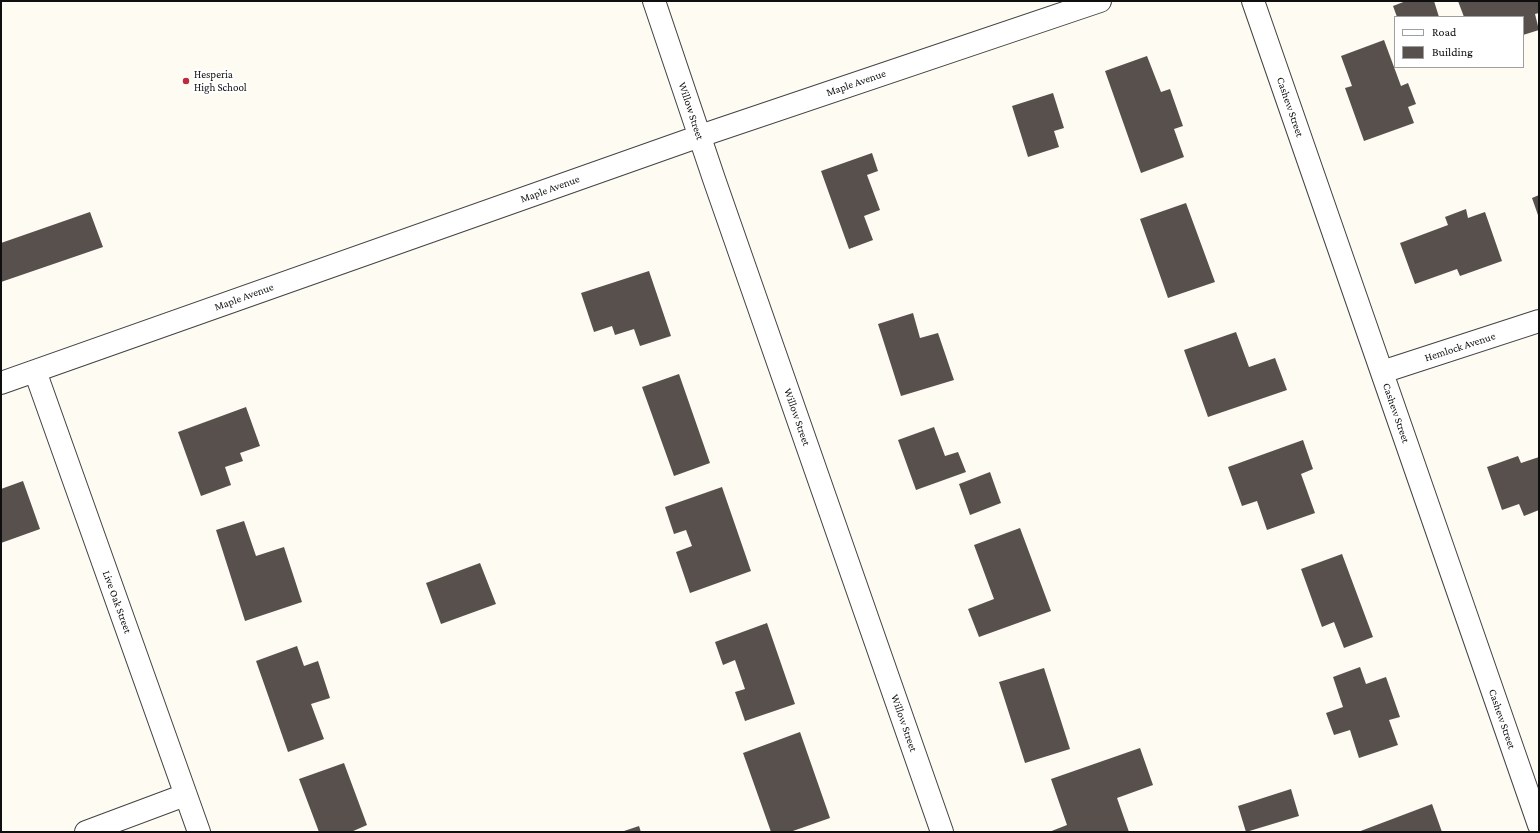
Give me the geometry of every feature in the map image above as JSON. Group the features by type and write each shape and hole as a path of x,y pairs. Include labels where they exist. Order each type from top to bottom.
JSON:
{"street":[{"name":"Willow Street","path":"654,1 942,832"},
{"name":"Maple Avenue","path":"1,383 700,136 1100,1"},
{"name":"Cashew Street","path":"1253,1 1539,825"},
{"name":"Hemlock Avenue","path":"1382,372 1539,321"},
{"name":"Live Oak Street","path":"35,372 199,832"},
{"path":"86,832 185,795"}],"building":[{"path":"1406,1 1434,1 1439,16 1397,16 1393,6"},
{"path":"1458,1 1539,1 1539,13 1535,14 1539,30 1524,35 1524,16 1464,16"},
{"path":"1384,40 1401,86 1408,83 1416,104 1408,107 1414,123 1364,141 1345,88 1352,86 1341,56"},
{"path":"1147,56 1161,92 1170,89 1183,126 1174,129 1184,157 1141,173 1105,71"},
{"path":"1053,93 1064,128 1054,131 1059,147 1028,157 1012,106"},
{"path":"872,153 878,171 867,175 880,210 864,216 873,240 849,249 821,171"},
{"path":"1539,195 1539,218 1532,198"},
{"path":"1186,203 1215,282 1168,298 1140,219"},
{"path":"1466,209 1468,218 1485,212 1502,261 1460,276 1457,269 1415,284 1400,243 1448,225 1445,217"},
{"path":"90,212 103,247 1,282 1,243"},
{"path":"649,271 671,336 640,346 634,329 615,335 612,326 594,332 581,293"},
{"path":"913,313 920,338 938,333 954,380 901,396 878,324"},
{"path":"1236,332 1249,367 1275,358 1287,390 1208,417 1184,350"},
{"path":"679,374 710,463 674,476 642,387"},
{"path":"246,407 260,446 240,453 243,461 225,467 231,485 201,496 178,432"},
{"path":"934,427 945,456 958,452 966,472 916,490 898,440"},
{"path":"1303,440 1313,469 1301,474 1315,513 1267,530 1257,501 1242,506 1228,467"},
{"path":"1518,456 1521,463 1539,457 1539,510 1524,516 1519,504 1502,510 1487,467"},
{"path":"990,472 1001,503 970,515 959,484"},
{"path":"23,481 40,529 1,543 1,489"},
{"path":"722,487 751,571 690,593 676,552 692,546 686,530 674,534 665,507"},
{"path":"244,521 256,556 284,547 302,602 245,621 216,530"},
{"path":"1020,528 1051,611 979,637 968,609 994,599 974,545"},
{"path":"1342,554 1373,637 1344,648 1334,622 1322,627 1301,569"},
{"path":"480,563 496,604 441,624 426,583"},
{"path":"767,623 795,704 745,721 735,692 745,689 735,660 723,665 715,642"},
{"path":"297,646 304,666 318,661 330,698 311,704 324,739 288,752 256,661"},
{"path":"1360,667 1366,684 1386,677 1400,717 1389,720 1398,745 1359,758 1350,730 1334,735 1326,713 1343,707 1333,677"},
{"path":"1044,668 1070,749 1025,763 999,682"},
{"path":"800,732 830,818 790,832 771,832 743,753"},
{"path":"1140,748 1153,785 1117,798 1129,832 1049,832 1067,825 1051,779"},
{"path":"344,763 367,825 351,832 319,832 299,779"},
{"path":"1291,789 1299,816 1246,832 1238,806"},
{"path":"1432,804 1442,832 1358,832"},
{"path":"639,826 641,832 621,832"}],"place":[{"name":"Hesperia High School","path":"186,81"}]}
